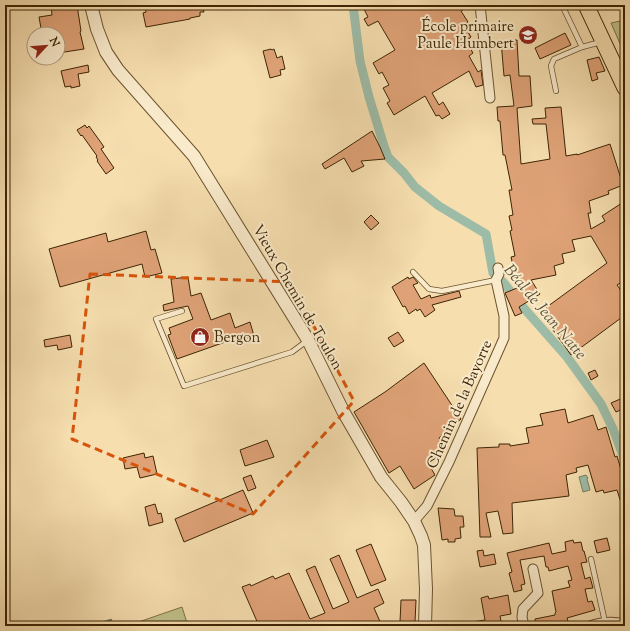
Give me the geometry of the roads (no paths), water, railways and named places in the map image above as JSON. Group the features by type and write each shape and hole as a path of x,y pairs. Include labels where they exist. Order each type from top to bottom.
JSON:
{"main road":[{"path":"586,5 625,88"}],"street":[{"name":"Vieux Chemin de Toulon","path":"91,5 97,29 106,52 118,70 194,156 308,340 343,411 376,469 414,521 422,536 424,545 426,589 425,626"},
{"path":"480,5 490,98"},
{"name":"Chemin de la Bayorre","path":"414,521 427,506 449,462 504,338 504,316 497,275"},
{"path":"524,626 522,617 523,609 538,593 533,569"},
{"path":"590,626 605,622 625,624"}],"lane":[{"path":"562,5 582,47"},
{"path":"556,91 551,66 554,59 582,47 603,42"},
{"path":"413,272 430,289 442,291 497,275"},
{"path":"182,311 156,319 184,386 292,352 308,340"},
{"path":"591,559 605,622"}],"waterway":[{"name":"Béal de Jean Natte","path":"353,5 360,61 369,97 388,157 415,187 439,206 486,234 493,273 503,282 567,357 601,404 613,429 625,461"},
{"path":"92,626 111,620"}],"place":[{"name":"École primaire Paule Humbert","path":"528,35"},
{"name":"Bergon","path":"200,337"}]}
